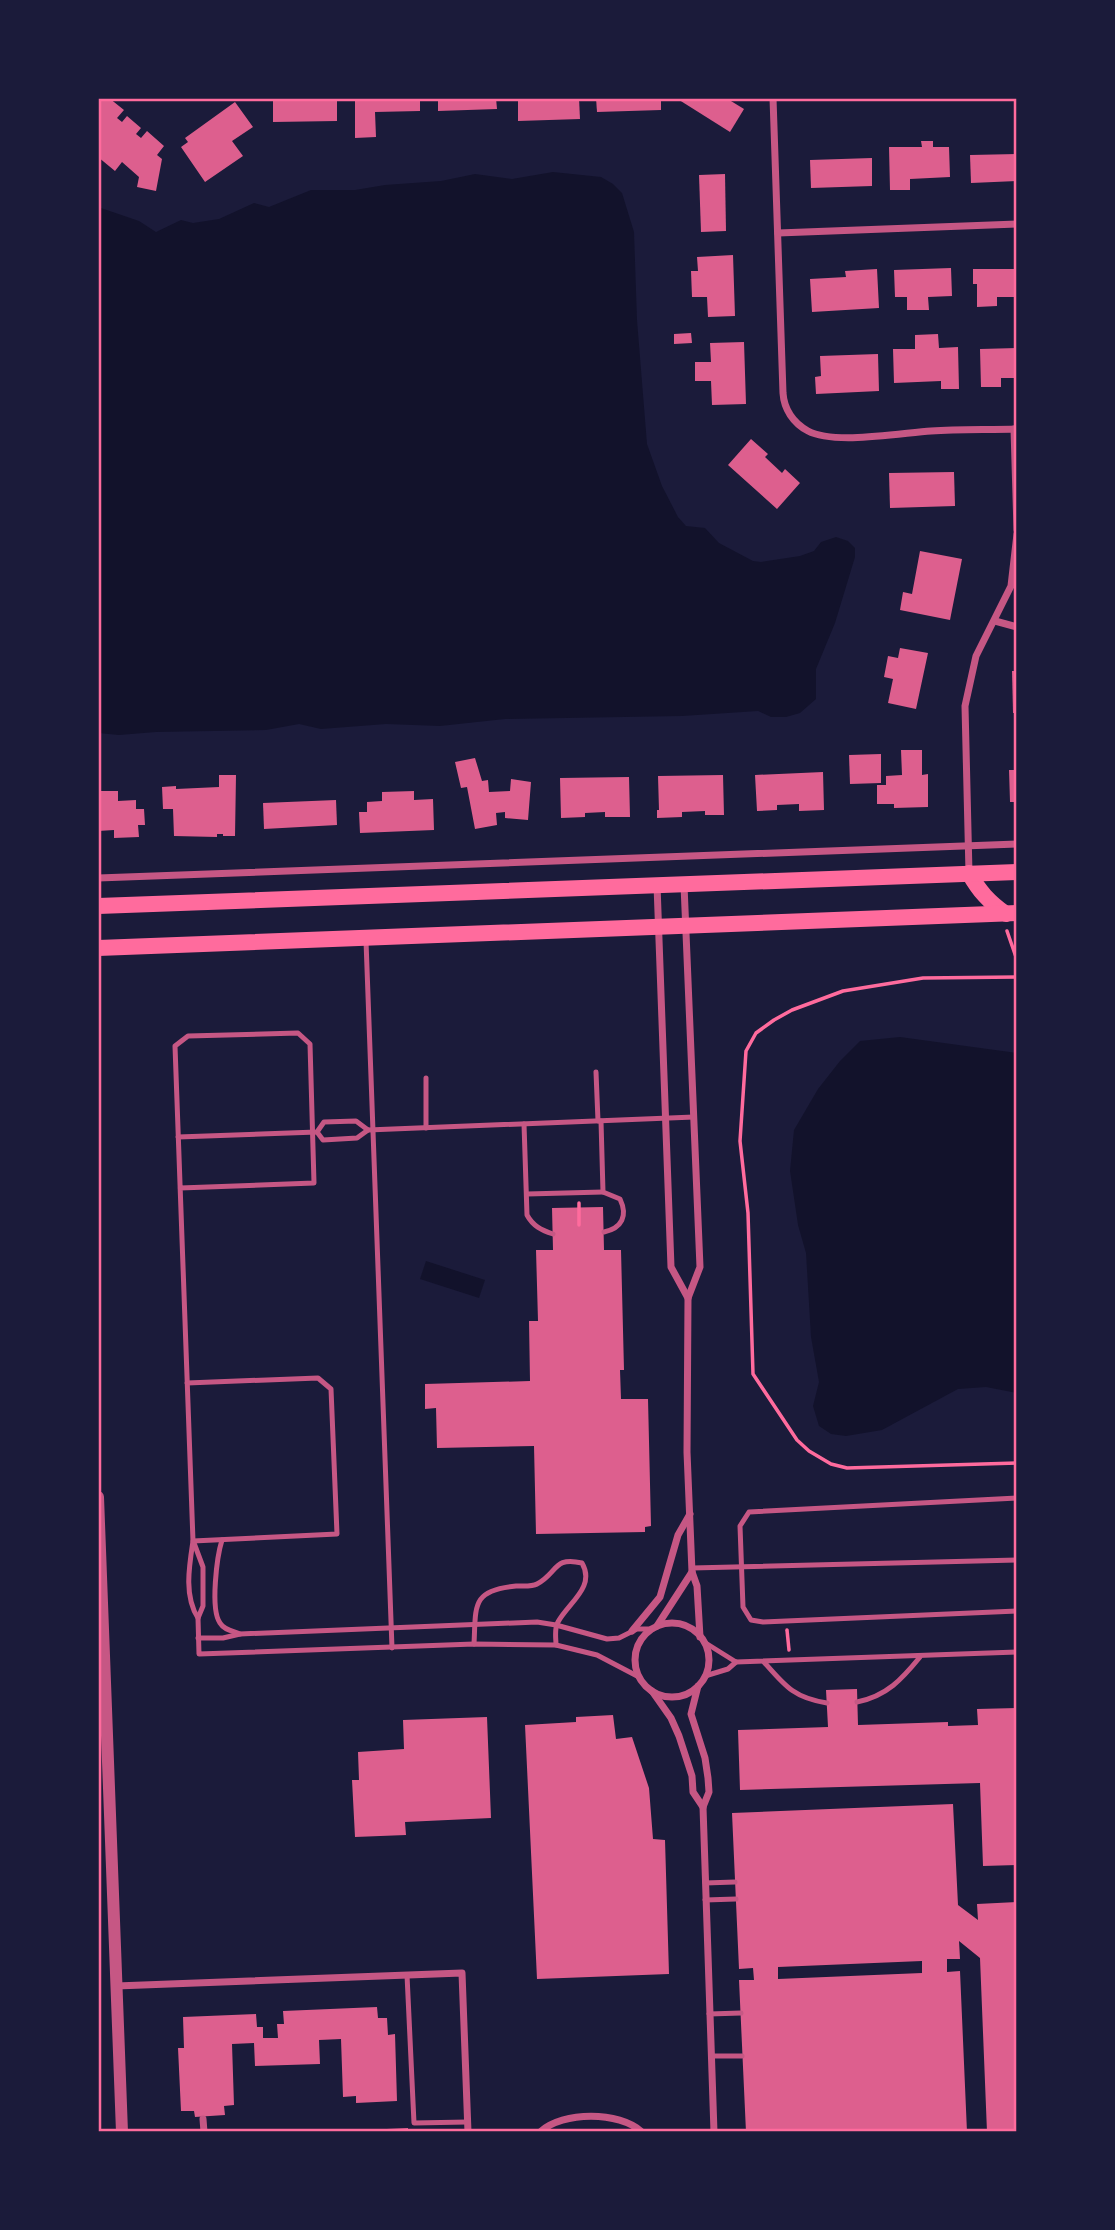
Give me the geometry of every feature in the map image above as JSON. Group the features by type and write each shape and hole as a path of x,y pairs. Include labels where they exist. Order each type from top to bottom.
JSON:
{"main road":[{"path":"98,906 1017,872"},
{"path":"969,873 984,897 1011,914"},
{"path":"98,948 1011,914"}],"street":[{"path":"773,98 783,393 786,410 808,431 827,436 1015,429 1017,532 1011,586 976,656 965,706 969,873"},
{"path":"778,233 1017,224"},
{"path":"995,621 1017,627"},
{"path":"98,878 1017,844"},
{"path":"652,1691 663,1696 676,1697 688,1693 698,1686 708,1665 708,1653 702,1639 697,1587 692,1570 687,1416 688,1298 700,1267 684,884"},
{"path":"657,886 671,1267 688,1298"},
{"path":"98,1497 122,2132"},
{"path":"632,1631 660,1597 678,1535 690,1513"},
{"path":"655,1628 692,1570"},
{"path":"702,1639 685,1626 666,1624 646,1634 636,1650 635,1659 639,1677 671,1718 692,1776 693,1792 703,1807"},
{"path":"698,1686 691,1714 705,1758 709,1792 703,1807 714,2132"},
{"path":"116,1986 461,1973 468,2132"},
{"path":"540,2132 556,2122 583,2118 617,2120 629,2123 642,2132"},
{"path":"203,2119 204,2132"}],"lane":[{"path":"366,937 370,1130 392,1648"},
{"path":"180,1188 314,1183 310,1044 298,1033 188,1036 175,1046 178,1137 193,1541 189,1568 190,1605 198,1618"},
{"path":"596,1072 603,1192"},
{"path":"426,1078 426,1128"},
{"path":"314,1132 323,1140 354,1139 370,1130 694,1117"},
{"path":"178,1137 314,1132 324,1122 346,1121 356,1121 370,1130"},
{"path":"524,1124 527,1215 532,1223 553,1234"},
{"path":"527,1194 603,1192 620,1199 624,1218 618,1226 604,1232"},
{"path":"187,1383 318,1378 331,1389 337,1534 193,1541"},
{"path":"1017,1498 748,1512 740,1526 743,1607 746,1615 757,1621 1017,1611"},
{"path":"222,1540 216,1567 217,1617 224,1627 240,1634"},
{"path":"193,1541 203,1567 203,1606 198,1618 199,1654 474,1644 556,1645 597,1654 639,1677"},
{"path":"474,1644 476,1603 483,1594 496,1588 537,1585 559,1563 569,1560 582,1563 586,1570 586,1580 582,1591 556,1625 556,1645"},
{"path":"692,1570 1017,1560"},
{"path":"198,1638 537,1622 607,1639 619,1638 632,1631 655,1628"},
{"path":"702,1639 736,1662 1017,1652"},
{"path":"857,1702 894,1687 920,1657"},
{"path":"705,1676 728,1669 736,1662"},
{"path":"764,1662 788,1689 806,1699 827,1703"},
{"path":"705,1883 735,1882"},
{"path":"705,1900 736,1899"},
{"path":"407,1975 414,2123 467,2122"},
{"path":"709,2014 740,2013"},
{"path":"710,2056 742,2056"}],"path":[{"path":"1007,931 1017,960"},
{"path":"1017,977 939,977 886,982 843,991 783,1015 756,1033 748,1044 744,1058 740,1141 748,1213 753,1374 797,1440 818,1457 842,1468 1017,1463"},
{"path":"579,1201 579,1225"},
{"path":"787,1629 789,1652"}],"shaded area":[{"path":"553,172 601,177 622,193 634,232 637,320 647,444 662,486 678,517 686,526 705,528 719,543 753,561 800,556 814,551 821,542 836,537 848,541 855,548 855,557 835,623 816,669 816,699 800,713 786,717 771,717 758,711 682,716 505,719 440,726 386,724 321,729 299,724 266,730 119,735 98,733 98,207 139,221 156,232 181,220 193,223 219,219 254,203 269,207 311,190 355,190 441,181 475,174 512,179"},
{"path":"900,1037 1017,1053 1017,1393 986,1387 958,1389 882,1430 846,1436 831,1434 819,1426 813,1406 819,1382 811,1337 806,1253 798,1225 790,1171 794,1130 818,1089 860,1041"},
{"path":"426,1261 485,1280 479,1298 420,1279"}],"building":[{"path":"109,98 124,110 117,118 122,122 127,116 141,128 136,134 141,138 147,131 164,146 157,155 162,159 156,191 137,187 139,177 122,162 115,171 98,157 98,99"},
{"path":"273,98 337,98 337,121 273,122"},
{"path":"355,98 420,98 420,111 375,112 376,137 355,138"},
{"path":"438,98 496,98 497,109 438,111"},
{"path":"518,98 579,98 580,119 518,121"},
{"path":"596,98 661,98 661,110 597,112"},
{"path":"676,98 726,98 744,109 730,132"},
{"path":"235,102 253,127 232,141 243,156 205,182 181,147 188,142 185,138"},
{"path":"921,141 933,141 933,147 949,147 950,177 910,179 910,190 890,190 889,147 922,147"},
{"path":"1017,154 1017,181 971,183 970,155"},
{"path":"872,158 872,186 811,188 810,160"},
{"path":"725,174 726,231 701,232 699,175"},
{"path":"733,255 735,316 708,317 707,297 692,297 691,271 698,271 697,257"},
{"path":"951,268 952,296 928,297 929,310 907,310 907,297 895,297 894,270"},
{"path":"877,269 879,308 812,312 810,279 846,277 845,271"},
{"path":"973,269 1017,269 1017,297 997,297 997,306 977,307 977,284 973,284"},
{"path":"691,333 692,343 674,344 674,334"},
{"path":"938,334 939,348 958,347 959,389 941,389 941,381 894,383 893,349 915,349 915,335"},
{"path":"744,342 746,404 712,405 711,381 695,381 695,362 711,362 710,343"},
{"path":"1017,348 1017,378 1001,378 1001,387 981,387 980,349"},
{"path":"878,354 879,391 816,394 815,377 821,376 820,356"},
{"path":"751,439 768,454 765,457 782,473 785,469 800,483 777,509 728,465"},
{"path":"954,472 955,506 890,508 889,473"},
{"path":"920,551 962,559 950,620 900,610 903,592 912,594"},
{"path":"900,648 928,653 916,709 888,703 893,679 884,677 888,656 898,658"},
{"path":"1012,671 1017,671 1017,713 1013,713"},
{"path":"901,750 922,750 922,775 928,774 928,807 894,808 894,804 877,804 877,785 886,785 886,776 902,775"},
{"path":"881,754 881,783 850,784 849,755"},
{"path":"475,758 482,781 488,780 489,792 510,791 511,779 531,782 528,820 505,818 505,812 496,813 497,825 475,829 467,787 461,788 455,762"},
{"path":"1009,770 1017,770 1017,802 1010,802"},
{"path":"823,772 824,810 799,811 799,804 777,805 777,810 757,811 755,775"},
{"path":"219,775 236,775 235,836 174,836 173,809 163,809 162,787 219,787"},
{"path":"723,775 724,815 705,815 705,811 682,812 682,817 657,818 658,776"},
{"path":"629,777 630,817 605,817 605,812 585,813 585,817 561,818 560,778"},
{"path":"98,791 118,791 118,801 136,800 136,809 144,809 145,825 138,825 139,837 114,838 114,830 98,831"},
{"path":"414,791 414,800 433,799 434,830 360,833 359,812 367,812 367,802 382,801 382,792"},
{"path":"336,800 337,825 264,829 263,803"},
{"path":"603,1207 604,1250 621,1250 624,1370 620,1370 621,1399 648,1399 651,1526 645,1527 645,1532 536,1534 534,1446 437,1448 436,1408 425,1409 425,1384 530,1381 529,1321 538,1321 536,1250 553,1250 552,1208"},
{"path":"857,1689 858,1725 948,1722 948,1726 978,1725 977,1709 1017,1708 1017,1865 983,1866 980,1783 740,1790 738,1730 828,1727 826,1690"},
{"path":"613,1715 616,1739 632,1737 649,1788 653,1839 665,1840 669,1974 537,1979 525,1725 576,1722 576,1717"},
{"path":"487,1717 491,1818 405,1822 406,1835 355,1837 352,1780 359,1780 358,1752 404,1749 403,1720"},
{"path":"953,1804 958,1905 978,1920 977,1904 1017,1902 1017,2132 987,2132 980,1958 959,1941 960,1959 947,1959 947,1972 960,1971 967,2132 746,2132 739,1980 754,1980 753,1968 739,1969 732,1813","holes":["922,1961 922,1973 778,1979 778,1967"]},
{"path":"377,2007 378,2018 387,2018 388,2035 395,2034 397,2101 356,2103 356,2096 343,2097 341,2039 319,2040 320,2064 255,2066 254,2043 232,2044 234,2105 224,2106 225,2115 195,2117 194,2111 181,2111 178,2048 184,2048 183,2017 256,2014 257,2027 263,2027 263,2038 278,2038 277,2024 284,2024 283,2011"},
{"path":"408,2128 408,2132 365,2132 365,2130"}]}
